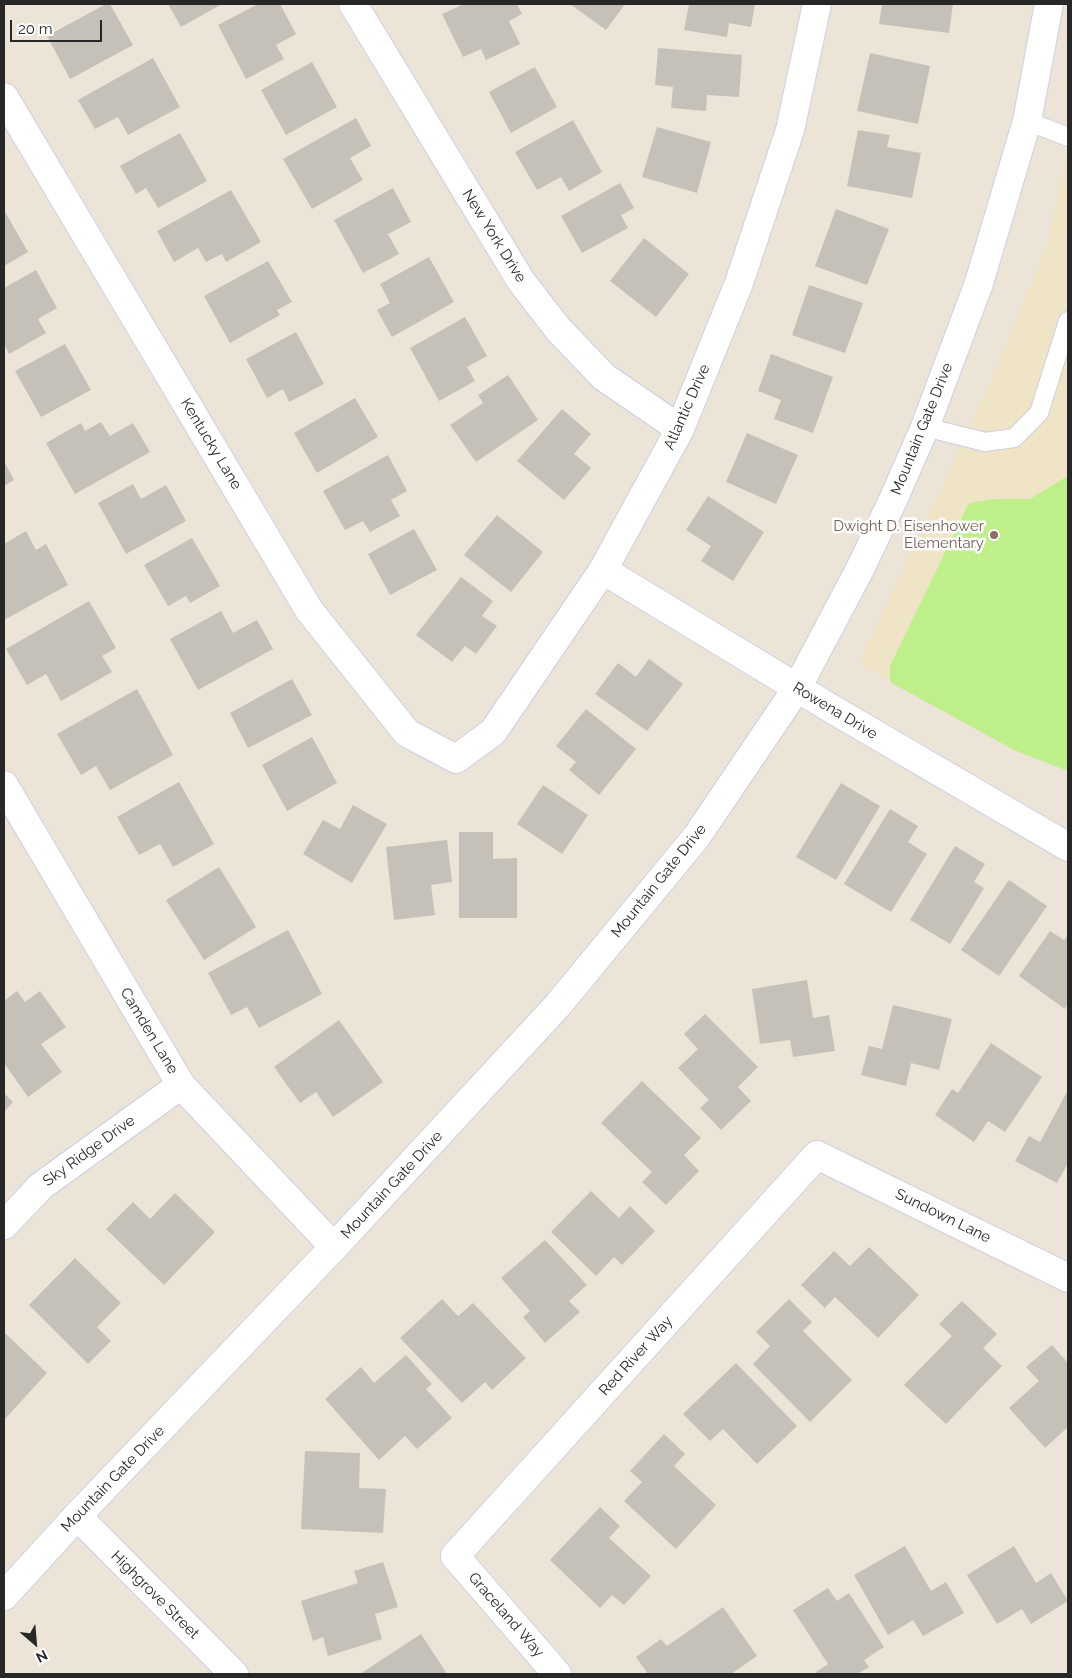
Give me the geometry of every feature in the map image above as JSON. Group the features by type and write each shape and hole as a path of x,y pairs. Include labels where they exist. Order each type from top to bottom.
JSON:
{"street":[{"name":"New York Drive","path":"353,4 526,288 558,329 604,377 680,429"},
{"name":"Atlantic Drive","path":"456,759 493,732 603,570 680,429 739,283 790,130 817,4"},
{"name":"Mountain Gate Drive","path":"4,1596 77,1516 334,1247 558,1005 697,836 797,688 859,571 925,427 979,283 1027,122 1050,4"},
{"name":"Kentucky Lane","path":"4,97 310,610 408,733 456,759"},
{"name":"Rowena Drive","path":"603,570 797,688 1068,847"},
{"name":"Camden Lane","path":"4,785 181,1085 334,1247"},
{"name":"Sky Ridge Drive","path":"4,1225 41,1186 181,1085"},
{"name":"Sundown Lane","path":"817,1155 1068,1278"},
{"name":"Red River Way","path":"455,1556 817,1155"},
{"name":"Highgrove Street","path":"77,1516 234,1674"},
{"name":"Graceland Way","path":"455,1556 557,1674"}],"lane":[{"path":"1027,122 1068,137"},
{"path":"925,427 985,442 1014,438 1039,413 1068,321"}],"shaded area":[{"name":"Dwight D. Eisenhower Elementary","path":"1068,150 1068,771 1014,750 859,663 980,406 1046,249"}],"green space":[{"path":"1068,476 1068,771 1014,750 890,682 890,666 969,503 995,499 1030,499"}],"building":[{"path":"106,4 110,4 133,45 70,79 47,36"},
{"path":"168,4 222,4 181,27"},
{"path":"258,4 280,4 296,34 276,45 284,59 246,79 218,25"},
{"path":"464,4 517,4 522,14 509,21 520,44 486,60 481,49 463,57 442,14"},
{"path":"570,4 625,4 606,30"},
{"path":"689,4 755,4 751,27 729,23 727,37 684,30"},
{"path":"882,4 953,4 949,33 879,24"},
{"path":"658,48 742,55 739,97 707,95 706,111 671,108 673,87 655,85"},
{"path":"870,53 930,66 918,124 857,111"},
{"path":"153,58 180,107 128,135 118,117 95,129 78,100"},
{"path":"312,62 337,107 286,135 261,90"},
{"path":"535,67 557,107 511,133 489,92"},
{"path":"356,118 371,146 350,158 363,180 312,209 283,159"},
{"path":"573,120 602,172 569,191 561,177 537,190 515,152"},
{"path":"657,127 711,142 697,193 642,177"},
{"path":"858,130 890,135 887,147 921,153 912,198 847,186"},
{"path":"180,133 207,181 158,208 146,188 136,194 120,166"},
{"path":"620,183 634,208 621,215 628,228 582,253 561,216"},
{"path":"393,188 411,222 388,234 399,254 363,273 334,220"},
{"path":"231,190 261,242 226,262 222,254 206,262 198,248 174,262 157,231"},
{"path":"836,209 889,229 867,285 815,266"},
{"path":"4,210 28,252 4,266"},
{"path":"644,238 689,274 656,317 610,281"},
{"path":"429,257 454,302 392,337 377,310 390,303 380,284"},
{"path":"268,261 292,302 277,310 280,315 230,343 204,296"},
{"path":"36,270 57,308 38,319 46,333 9,354 4,344 4,288"},
{"path":"809,285 863,303 845,353 792,335"},
{"path":"465,317 487,356 467,367 475,381 439,401 410,348"},
{"path":"296,332 324,384 289,402 283,389 267,398 246,359"},
{"path":"65,344 91,390 41,417 15,371"},
{"path":"771,354 833,377 813,433 774,419 781,400 758,391"},
{"path":"508,375 538,420 476,462 450,425 483,403 478,395"},
{"path":"355,398 378,437 317,473 294,433"},
{"path":"562,409 591,434 574,454 591,468 564,500 517,461"},
{"path":"101,422 110,436 133,423 150,452 75,494 46,443 81,423 85,431"},
{"path":"747,433 798,455 776,504 726,482"},
{"path":"388,455 407,491 391,500 400,516 370,532 363,521 345,530 323,491"},
{"path":"4,461 14,480 4,486"},
{"path":"133,484 141,499 166,485 186,521 126,554 98,503"},
{"path":"708,496 764,532 733,581 701,561 711,546 686,530"},
{"path":"497,515 543,552 511,592 464,555"},
{"path":"414,529 437,570 390,595 368,554"},
{"path":"26,531 36,550 46,544 68,585 4,620 4,544"},
{"path":"192,538 220,586 190,603 186,596 168,606 144,565"},
{"path":"461,577 493,601 482,616 497,626 476,654 465,646 452,662 416,635"},
{"path":"89,601 116,648 102,656 112,672 61,701 46,674 27,685 6,649"},
{"path":"221,611 233,633 257,620 273,649 198,690 170,639"},
{"path":"649,659 683,684 647,731 595,694 618,663 636,677"},
{"path":"292,679 312,715 248,748 230,713"},
{"path":"137,689 173,755 110,790 96,766 81,775 57,734"},
{"path":"586,709 636,749 599,795 569,770 576,762 556,746"},
{"path":"312,737 337,783 287,811 262,765"},
{"path":"179,782 214,844 173,867 160,844 139,855 117,817"},
{"path":"841,783 880,806 836,880 796,857"},
{"path":"543,785 588,815 562,854 517,824"},
{"path":"353,805 387,824 352,883 303,854 323,820 340,829"},
{"path":"890,809 918,826 908,842 927,854 891,912 844,884"},
{"path":"459,832 493,832 493,859 517,858 517,918 459,918"},
{"path":"447,840 452,882 431,885 435,915 394,920 386,847"},
{"path":"955,846 985,864 974,882 984,888 950,944 910,920"},
{"path":"219,867 256,927 204,960 166,900"},
{"path":"1009,880 1047,906 999,976 961,950"},
{"path":"288,930 322,994 259,1028 247,1007 231,1015 208,973"},
{"path":"1050,931 1064,940 1068,935 1068,1003 1065,1009 1019,976"},
{"path":"807,980 813,1018 829,1015 835,1051 793,1057 790,1040 760,1044 752,989"},
{"path":"17,991 25,1002 40,991 66,1027 41,1044 62,1072 28,1097 4,1063 4,1001"},
{"path":"893,1005 952,1019 939,1070 911,1063 906,1086 861,1075 869,1046 882,1049"},
{"path":"705,1014 758,1067 738,1087 751,1101 721,1130 700,1108 709,1100 678,1068 698,1049 684,1034"},
{"path":"339,1020 383,1082 333,1117 316,1092 300,1103 274,1067"},
{"path":"991,1043 1042,1077 1005,1132 988,1121 974,1142 935,1115 952,1089 958,1093"},
{"path":"642,1081 701,1138 684,1155 699,1171 666,1205 642,1182 652,1172 601,1123"},
{"path":"1068,1090 1068,1163 1057,1183 1015,1161 1029,1136 1040,1142"},
{"path":"4,1093 13,1102 4,1112"},
{"path":"591,1191 619,1218 630,1206 655,1231 622,1265 614,1257 596,1276 551,1232"},
{"path":"175,1193 215,1232 164,1285 106,1229 133,1202 150,1219"},
{"path":"545,1240 587,1285 569,1301 580,1312 545,1343 523,1317 530,1311 501,1278"},
{"path":"869,1247 919,1295 878,1338 835,1297 825,1308 801,1285 834,1251 850,1266"},
{"path":"75,1258 121,1303 97,1327 111,1341 88,1364 29,1305"},
{"path":"442,1299 458,1316 473,1303 526,1358 492,1390 485,1382 462,1403 400,1338"},
{"path":"789,1299 812,1322 803,1331 852,1380 810,1422 753,1364 770,1346 756,1332"},
{"path":"962,1301 997,1334 983,1348 1002,1366 946,1424 904,1385 952,1336 939,1324"},
{"path":"4,1332 47,1373 4,1420"},
{"path":"1052,1345 1068,1363 1068,1427 1045,1448 1009,1408 1039,1381 1026,1367"},
{"path":"406,1355 432,1384 426,1389 452,1418 417,1449 405,1436 379,1460 325,1399 361,1367 374,1383"},
{"path":"736,1363 797,1426 757,1464 723,1429 710,1441 683,1414"},
{"path":"664,1434 685,1454 674,1466 716,1505 676,1549 624,1501 642,1482 630,1471"},
{"path":"305,1451 360,1453 359,1488 386,1489 383,1533 301,1529"},
{"path":"600,1507 620,1526 609,1538 651,1576 624,1605 612,1595 600,1608 550,1560"},
{"path":"905,1546 931,1591 946,1582 964,1613 923,1636 913,1620 888,1635 854,1575"},
{"path":"1014,1546 1036,1583 1051,1573 1068,1601 1031,1624 1022,1609 997,1624 967,1575"},
{"path":"383,1562 398,1607 375,1614 382,1639 328,1656 323,1637 313,1641 301,1601 358,1583 354,1571"},
{"path":"828,1588 837,1601 849,1593 884,1647 864,1660 869,1667 857,1674 818,1674 816,1672 828,1664 793,1610"},
{"path":"723,1607 757,1656 731,1674 648,1674 636,1657 661,1639 667,1646"},
{"path":"421,1634 447,1674 360,1674"}],"place":[{"name":"Dwight D. Eisenhower Elementary","path":"994,535"}]}
